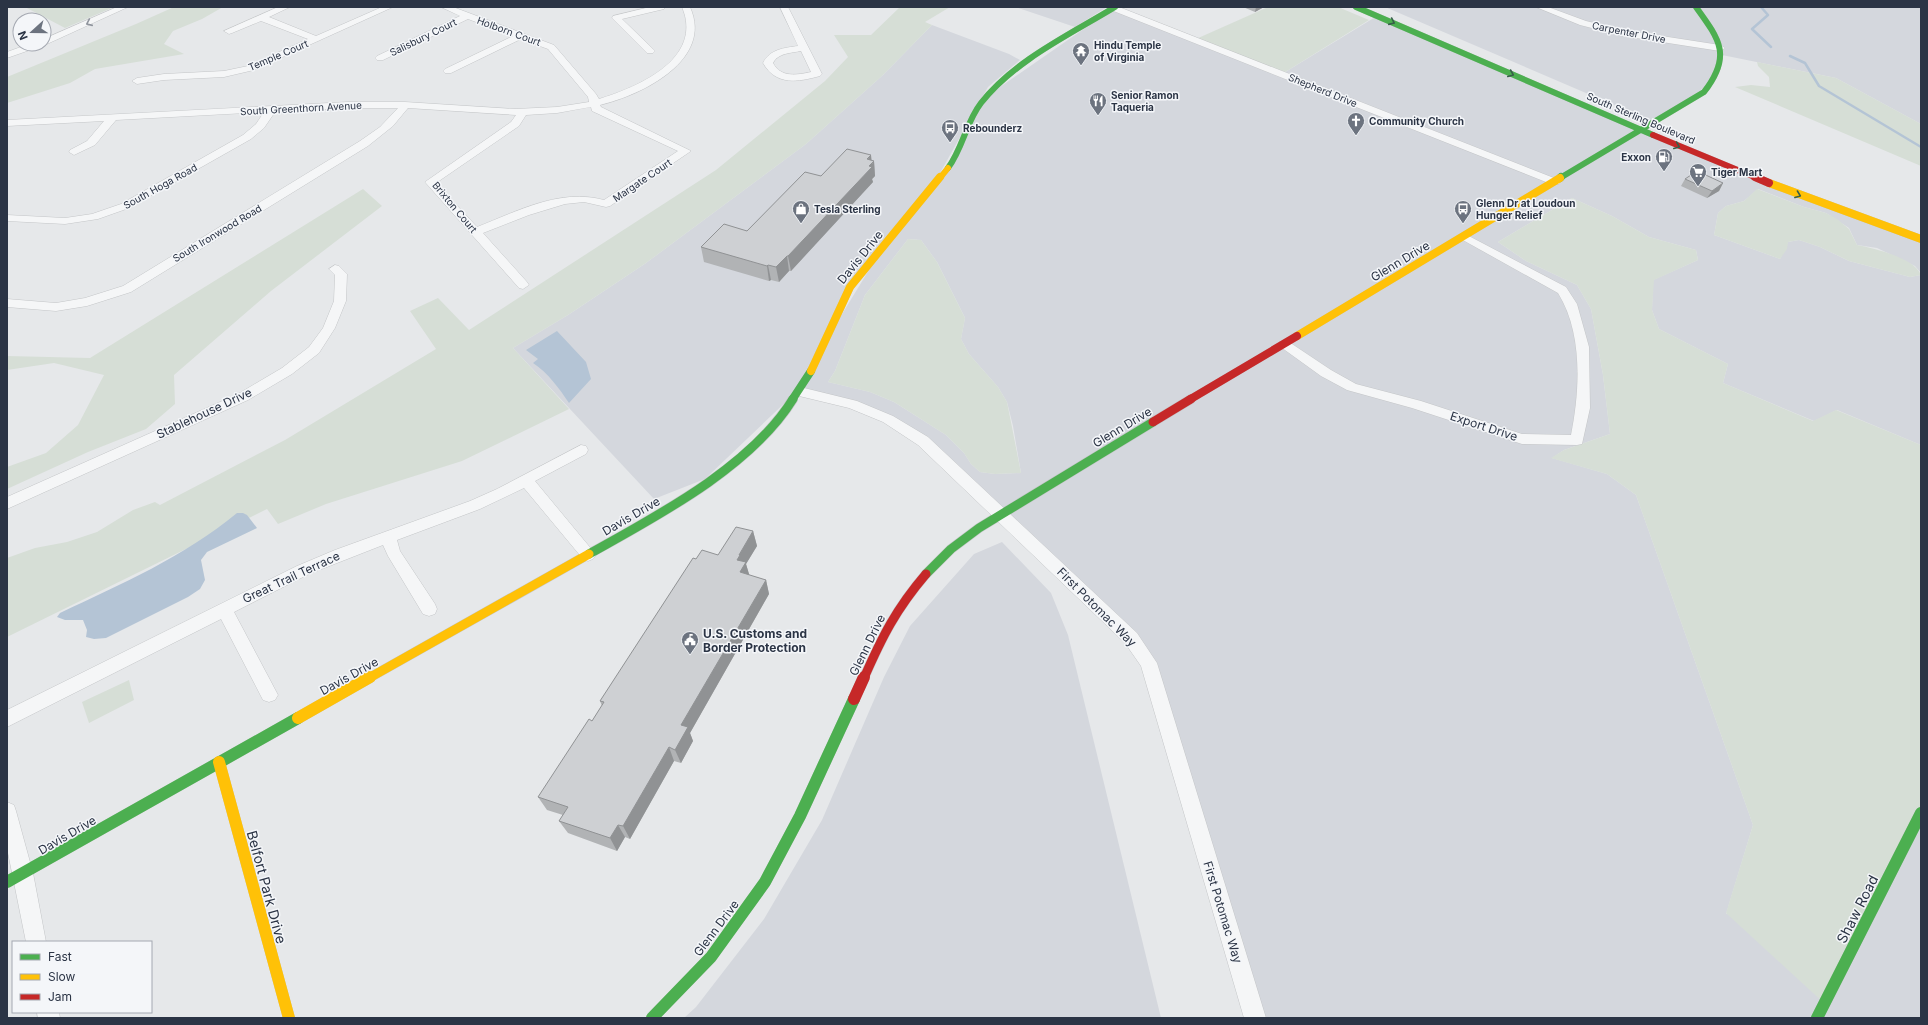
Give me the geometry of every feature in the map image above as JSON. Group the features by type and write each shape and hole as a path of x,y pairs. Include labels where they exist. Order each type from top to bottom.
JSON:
{"main road":[{"name":"Davis Drive","path":"15,878 675,506 731,466 763,438 790,408 818,359 842,300 850,287 951,164 980,104 1006,77 1021,66 1114,7"},
{"name":"South Sterling Boulevard","path":"1356,7 1641,131 1779,188 1921,239"},
{"name":"Glenn Drive","path":"652,1018 711,957 765,882 800,816 886,629 907,596 935,563 966,537 1001,513 1641,131 1659,124 1691,101 1711,86 1722,64 1720,48 1714,32 1696,7"},
{"name":"South Sterling Boulevard","path":"1642,117 1659,124"},
{"name":"Belfort Park Drive","path":"219,762 289,1018"},
{"name":"Shaw Road","path":"1817,1018 1921,813"}],"street":[{"path":"52,38 124,7"},
{"path":"229,31 286,7"},
{"name":"Temple Court","path":"136,81 164,77 235,72 251,68 386,7"},
{"name":"Holborn Court","path":"445,7 551,47 592,96 594,103"},
{"path":"650,51 616,18 661,7"},
{"name":"South Greenthorn Avenue","path":"7,123 348,105 405,105 524,111 564,109 594,103 625,94 664,72 674,63 689,42 692,32 691,17 686,7"},
{"path":"784,7 817,74 788,77 781,76 772,71 768,63 771,57 783,51 804,48"},
{"name":"Shepherd Drive","path":"1114,7 1555,182"},
{"name":"Carpenter Drive","path":"1540,7 1583,23 1623,33 1720,48"},
{"name":"Salisbury Court","path":"380,58 466,16"},
{"path":"262,18 316,39"},
{"path":"448,71 521,35"},
{"name":"Margate Court","path":"475,232 554,202 574,198 588,199 606,204 686,151 596,109 594,103"},
{"name":"South Ironwood Road","path":"7,303 56,307 87,302 126,289 383,131 398,116 405,105"},
{"name":"South Hoga Road","path":"7,218 64,221 94,217 125,206 247,137 260,126 270,110"},
{"name":"Brixton Court","path":"523,285 430,182 515,124 524,111"},
{"path":"74,152 91,143 113,117"},
{"name":"Export Drive","path":"1284,344 1326,373 1352,387 1416,404 1522,438 1577,440 1583,408 1583,347 1571,304 1562,290 1465,237"},
{"name":"Stablehouse Drive","path":"7,504 243,397 287,371 314,350 329,328 340,301 341,274 335,269"},
{"name":"First Potomac Way","path":"800,392 852,404 888,419 923,441 1001,513 1131,638 1149,663 1255,1018"},
{"name":"Great Trail Terrace","path":"7,719 303,570 340,554 475,505 526,480 581,450"},
{"path":"526,480 588,555"},
{"path":"388,536 393,552 429,609"},
{"path":"224,609 269,695"},
{"path":"7,811 15,878 36,941"}],"shaded area":[{"path":"25,7 114,7 65,28 52,21 52,12 35,12"},
{"path":"174,7 223,7 202,19 173,31 164,44 184,54 95,69 70,83 7,103 7,77"},
{"path":"900,7 950,7 925,22 932,25 883,75 806,144 646,263 568,315 513,348 569,409 462,461 326,504 278,524 267,509 7,637 7,558 35,548 67,542 97,532 133,510 155,502 160,505 285,440 436,349 410,311 438,298 469,330 716,170 825,81 848,57 834,35 871,35"},
{"path":"1015,7 1107,7 1075,27"},
{"path":"1268,7 1338,7 1369,20 1282,74 1196,39"},
{"path":"1385,7 1921,7 1921,124 1836,78 1722,55 1716,79 1656,123"},
{"path":"1114,8 1282,74 1377,16 1641,131 1921,239 1921,273 1915,266 1877,248 1857,245 1849,228 1826,213 1804,207 1758,189 1744,201 1726,206 1718,213 1714,235 1780,259 1788,242 1799,240 1820,247 1849,261 1910,277 1921,275 1921,445 1837,410 1814,421 1723,383 1728,364 1659,329 1652,310 1653,280 1698,260 1696,250 1649,237 1612,216 1572,198 1498,242 1526,261 1577,285 1591,309 1603,375 1610,434 1564,450 1552,458 1607,474 1636,495 1753,825 1726,914 1921,813 1921,1018 1255,1018 1149,663 1001,513 888,419 800,392 842,300 940,179 987,96","holes":["908,239 921,240 937,262 965,318 961,339 969,354 998,387 1007,402 1013,426 1021,473 995,474 980,472 971,464 964,453 946,435 894,402 870,392 828,382 835,371 865,295"]},
{"path":"932,25 1009,54 1020,60 988,87 940,173 894,229 792,396 705,479 654,499 513,348 568,315 646,263 806,144 883,75"},
{"path":"1757,62 1836,78 1921,124 1921,166 1735,87 1751,85 1770,87 1769,77 1758,66"},
{"path":"363,189 382,206 271,291 174,375 175,404 146,429 88,452 7,489 7,467 46,453 78,425 104,375 54,363 7,370 7,356 90,358"},
{"path":"1757,189 1804,207 1826,213 1837,219 1849,229 1857,245 1883,251 1902,259 1917,269 1921,275 1910,277 1849,261 1820,247 1799,240 1788,242 1787,249 1780,259 1714,235 1718,213 1726,206 1744,201"},
{"path":"1572,198 1612,216 1649,237 1696,250 1698,260 1654,280 1652,310 1659,329 1728,364 1723,383 1813,421 1836,410 1921,445 1921,813 1825,1004 1726,913 1753,825 1636,495 1607,474 1551,458 1564,450 1610,434 1603,375 1591,309 1577,285 1526,261 1498,242"},
{"path":"908,239 921,240 937,262 965,318 961,339 969,354 998,387 1007,402 1021,473 995,474 980,472 971,464 964,453 946,435 894,402 870,392 828,382 835,371 865,295"},
{"path":"1002,542 1051,593 1068,635 1161,1018 684,1018 696,1007 764,919 822,820 884,677 910,626 974,554"},
{"path":"129,680 134,700 89,723 82,702"}],"water":[{"path":"557,331 586,362 591,379 569,403 544,371 533,363 538,359 526,350"},
{"path":"237,513 247,515 257,528 207,552 201,560 205,580 200,589 188,597 106,638 94,639 86,637 87,630 83,620 65,620 57,617 60,613 152,569 196,543"}],"building":[{"name":"Tesla Sterling","path":"847,149 871,155 867,159 874,161 869,166 872,167 776,267 767,266 701,247 724,224 747,231 805,172 821,176"},
{"path":"1697,171 1723,183 1712,191 1685,179"},
{"name":"U.S. Customs and Border Protection","path":"736,527 753,531 737,560 746,562 740,572 766,580 681,725 688,727 675,750 669,747 623,826 618,825 610,838 559,821 568,807 538,797 589,719 592,721 604,702 600,701 693,558 696,559 702,550 718,555"}],"waterway":[{"path":"1761,7 1768,15 1752,29 1771,47"},
{"path":"1790,56 1805,63 1819,86 1921,147"}],"traffic: fast":[{"path":"948,168 958,153 976,111 994,88 1026,62 1115,7"},
{"path":"1356,7 1653,135"},
{"path":"1560,178 1704,92 1719,69 1721,59 1717,39 1696,7"},
{"path":"589,554 684,499 742,456 768,431 791,402 811,371"},
{"path":"926,574 951,549 979,528 1153,422"},
{"path":"652,1018 711,957 765,882 800,816 854,699"},
{"path":"7,882 298,718"},
{"path":"1817,1018 1921,813"}],"traffic: slow":[{"path":"811,371 850,287 948,168"},
{"path":"1297,336 1560,178"},
{"path":"1769,183 1921,239"},
{"path":"298,718 589,554"},
{"path":"219,762 289,1018"}],"traffic: jam":[{"path":"1653,135 1769,183"},
{"path":"1153,422 1297,336"},
{"path":"854,699 886,629 907,596 926,574"}],"place":[{"name":"Hindu Temple of Virginia","path":"1081,66"},
{"name":"Senior Ramon Taqueria","path":"1098,116"},
{"name":"Community Church","path":"1356,136"},
{"name":"Rebounderz","path":"950,143"},
{"name":"Exxon","path":"1664,172"},
{"name":"Tiger Mart","path":"1698,187"},
{"name":"Tesla Sterling","path":"801,224"},
{"name":"Glenn Dr at Loudoun Hunger Relief","path":"1463,224"},
{"name":"U.S. Customs and Border Protection","path":"690,655"}]}
